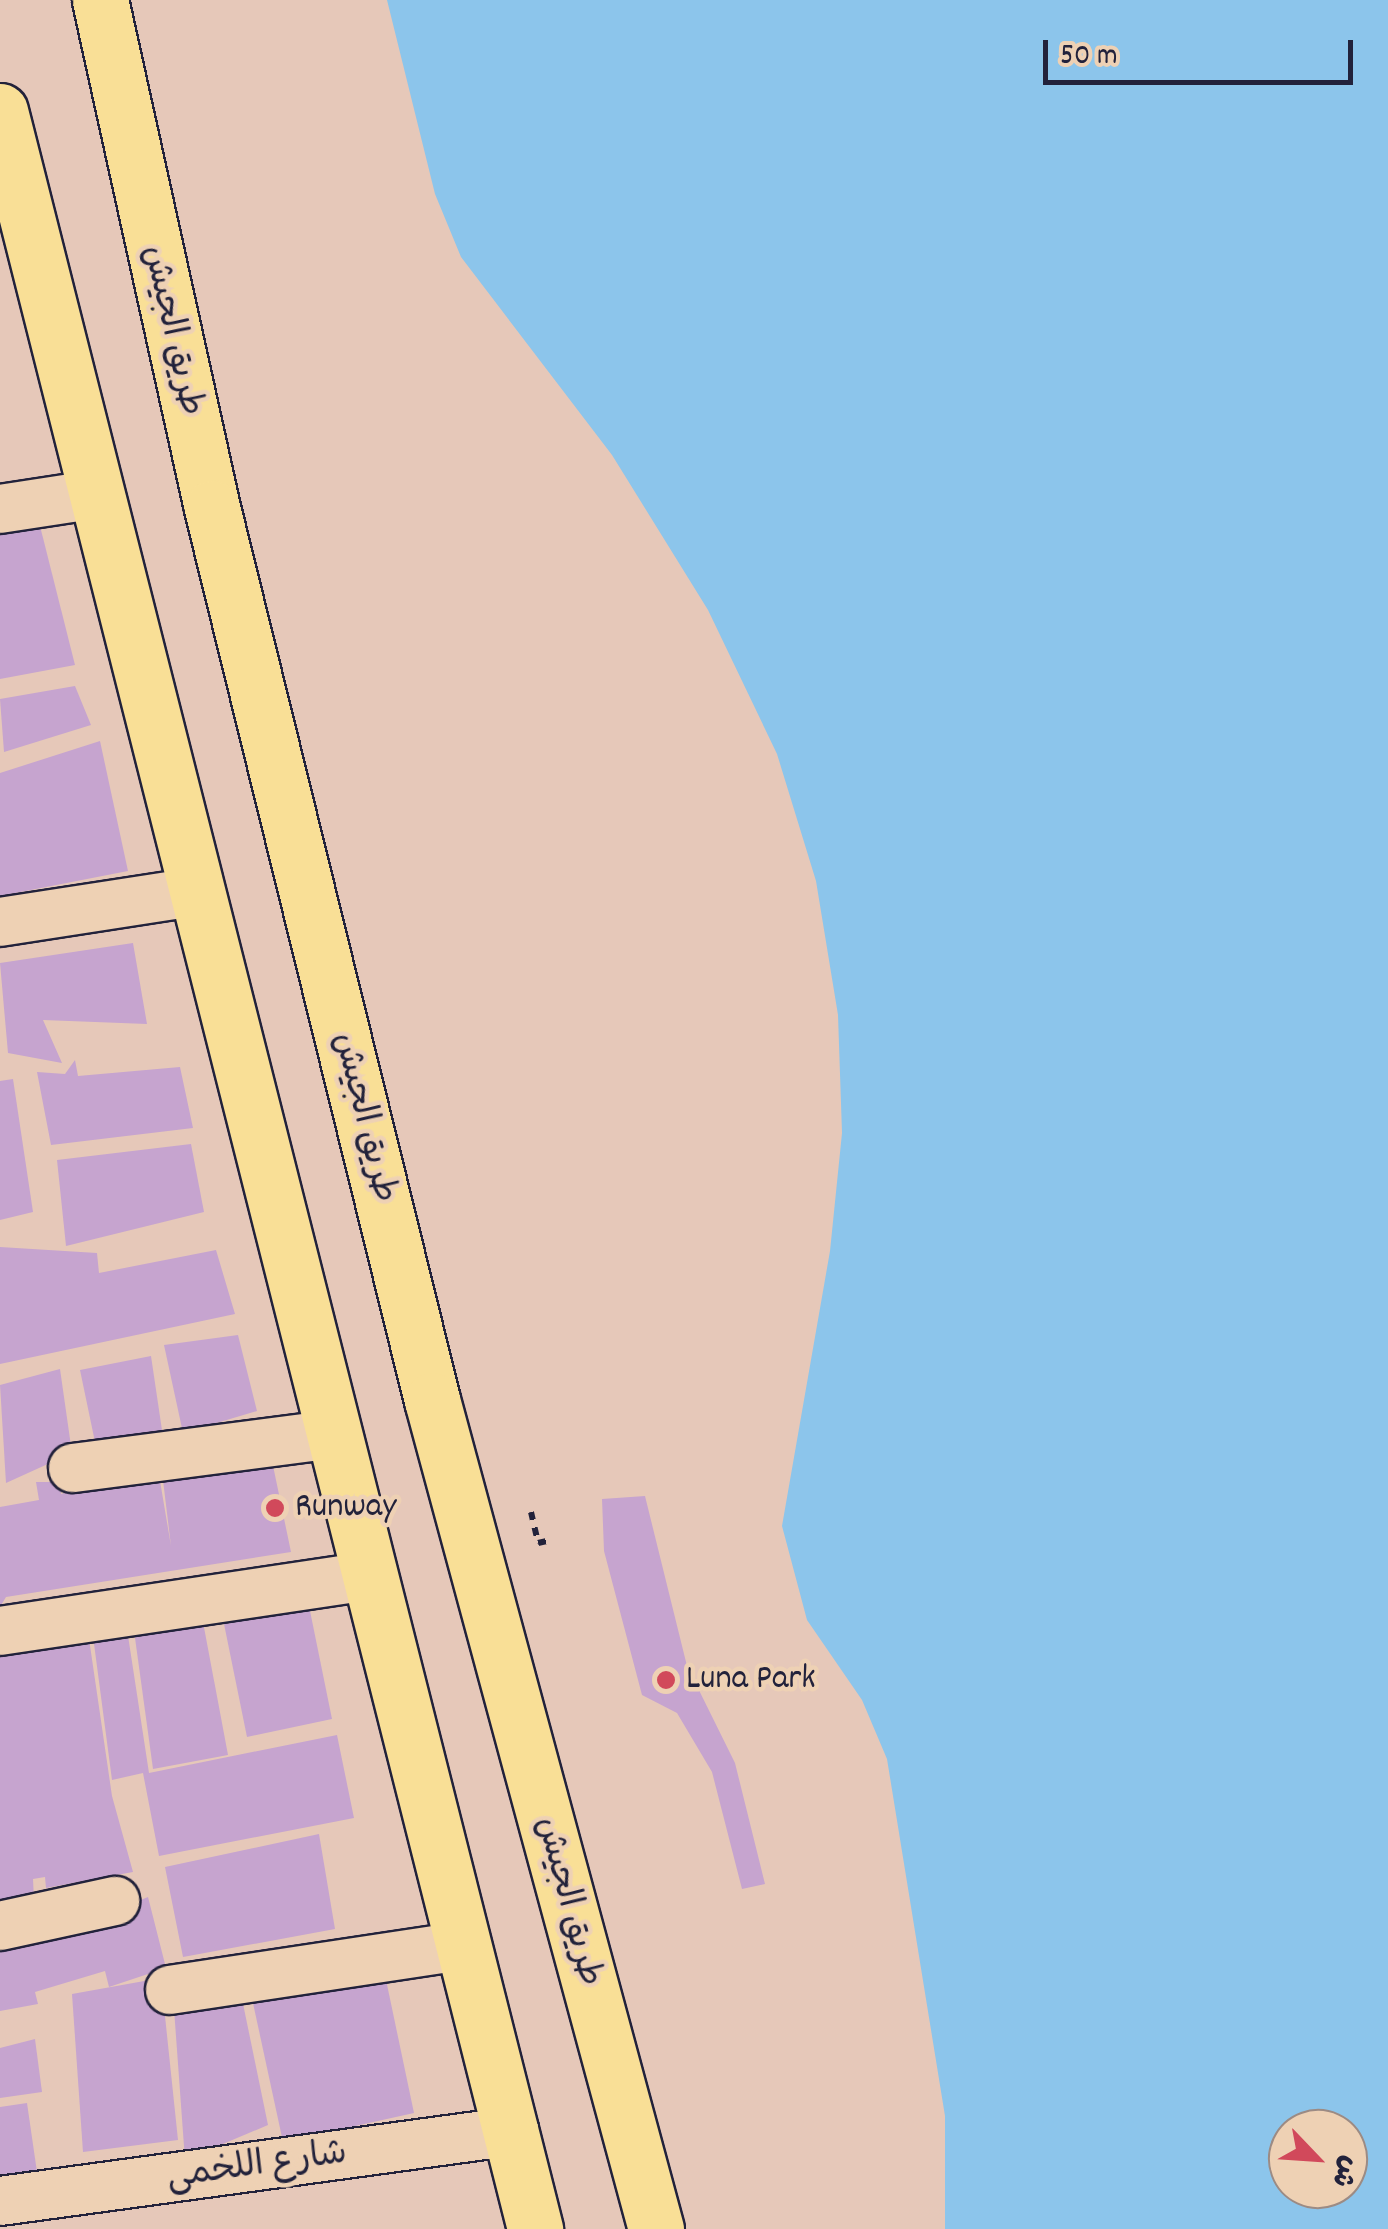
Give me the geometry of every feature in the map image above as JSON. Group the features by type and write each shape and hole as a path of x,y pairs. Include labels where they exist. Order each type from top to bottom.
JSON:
{"highway":[{"name":"طريق الجيش","path":"100,0 208,489 432,1400 656,2229"},
{"path":"0,111 92,494 514,2131 534,2229"}],"street":[{"path":"0,509 92,494"},
{"path":"0,922 194,892"},
{"path":"74,1468 334,1434"},
{"path":"0,1630 370,1576"},
{"path":"0,1926 115,1901"},
{"path":"170,1990 466,1945"},
{"name":"شارع اللخمى","path":"0,2201 514,2131"}],"path":[{"path":"531,1512 538,1542 547,1541"}],"water":[{"path":"387,0 1388,0 1388,2229 945,2229 945,2116 887,1759 862,1700 807,1620 782,1526 830,1251 842,1133 838,1015 816,881 777,754 708,610 612,455 461,257 435,194"}],"building":[{"path":"38,518 75,665 0,679 0,526"},
{"path":"75,686 91,725 4,752 0,699"},
{"path":"100,741 128,871 0,896 0,773"},
{"path":"133,943 147,1024 43,1020 62,1063 8,1053 0,963"},
{"path":"75,1060 78,1076 180,1067 193,1128 51,1145 37,1072 65,1074"},
{"path":"13,1079 33,1212 0,1220 0,1081"},
{"path":"191,1144 204,1212 66,1246 57,1160"},
{"path":"0,1247 97,1253 99,1273 216,1250 235,1314 0,1364"},
{"path":"238,1335 257,1411 183,1433 164,1345"},
{"path":"151,1356 163,1437 95,1442 80,1370"},
{"path":"60,1369 72,1453 6,1483 0,1385"},
{"path":"271,1456 291,1552 6,1597 0,1607 0,1507 39,1500 36,1482 60,1482 61,1494 158,1469 171,1546 162,1472"},
{"name":"Luna Park","path":"645,1496 687,1666 735,1763 765,1884 742,1889 712,1772 677,1713 642,1695 604,1551 602,1499"},
{"path":"308,1601 332,1719 247,1737 223,1619"},
{"path":"200,1606 228,1755 153,1769 132,1616"},
{"path":"125,1616 149,1773 337,1735 354,1818 159,1856 143,1773 112,1780 91,1621"},
{"path":"87,1625 112,1796 133,1872 46,1888 45,1877 33,1879 34,1900 0,1907 0,1652"},
{"path":"319,1834 335,1929 183,1957 165,1867"},
{"path":"148,1897 166,1968 109,1987 105,1971 35,1992 38,2004 0,2011 0,1930 95,1919"},
{"path":"385,1975 414,2113 283,2142 253,2003"},
{"path":"161,1978 178,2140 83,2152 72,1994"},
{"path":"241,1994 268,2125 185,2160 173,1995"},
{"path":"35,2039 42,2092 0,2098 0,2048"},
{"path":"27,2103 38,2179 0,2185 0,2107"}],"place":[{"name":"Runway","path":"275,1508"},
{"name":"Luna Park","path":"666,1680"}]}
